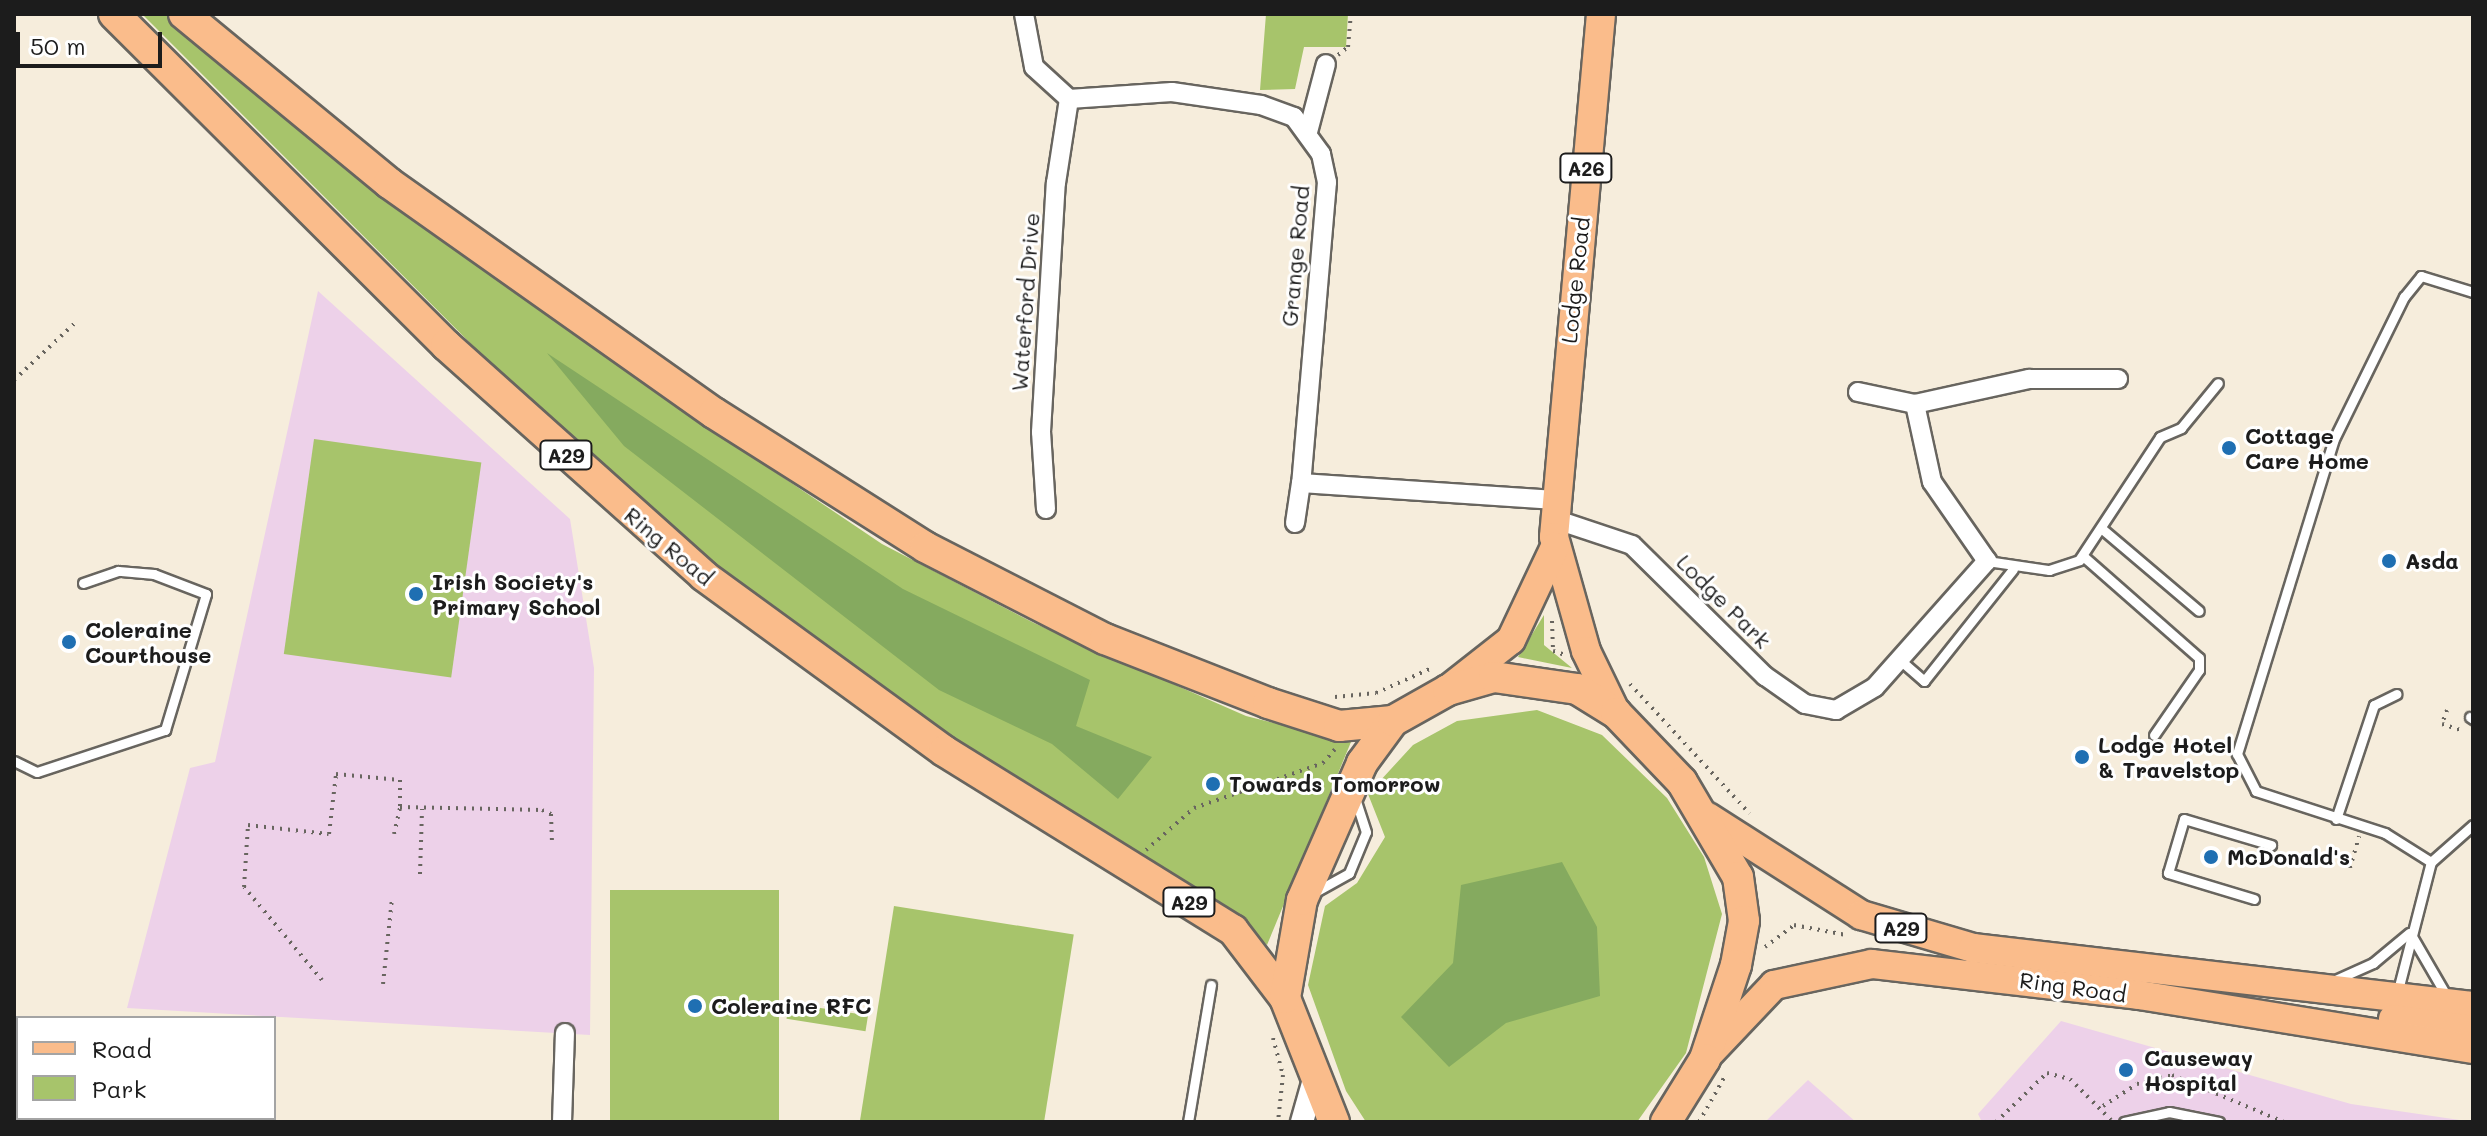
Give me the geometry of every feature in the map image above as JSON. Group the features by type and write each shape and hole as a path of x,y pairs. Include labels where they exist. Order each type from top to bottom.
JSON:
{"highway":[{"name":"Ring Road","path":"114,14 446,345 704,576 944,751 1233,930 1285,998"},
{"name":"A29","path":"184,14 389,183 747,436 925,547 1105,639 1268,703 1339,726 1393,721"},
{"name":"A29","path":"1334,1122 1313,1083 1285,998 1302,900 1352,788 1393,721 1448,676 1528,679 1577,689 1616,713 1708,817 1738,877 1744,921 1705,1059 1666,1122"}],"main road":[{"name":"Lodge Road","path":"1448,676 1511,640 1555,522 1601,14"},
{"name":"Lodge Road","path":"1555,522 1586,651 1616,713"},
{"name":"Ring Road","path":"1708,817 1861,915 1945,940 2324,985 2389,1018 2473,1049"},
{"name":"Ring Road","path":"1705,1059 1774,985 1872,964 2139,995 2389,1018 2464,1005"},
{"path":"2389,1018 2473,1030"}],"street":[{"path":"1024,14 1034,67 1069,99 1187,94 1261,105 1294,117 1308,132"},
{"path":"1308,132 1326,64"},
{"name":"Waterford Drive","path":"1046,509 1042,417 1069,99"},
{"name":"Grange Road","path":"1295,523 1327,182 1308,132"},
{"path":"1858,392 1915,404 2029,379 2118,379"},
{"path":"1900,660 1987,561 1932,482 1915,404"},
{"path":"1301,483 1555,522"},
{"name":"Lodge Park","path":"1555,522 1632,545 1765,676 1805,704 1836,710 1859,700 1900,660"},
{"path":"562,1122 565,1033"},
{"path":"1302,1122 1313,1083"},
{"path":"14,1110 15,1122"}],"lane":[{"path":"2431,862 2400,839 2256,791 2237,754 2333,441 2404,297 2421,276 2473,292"},
{"path":"1987,561 2013,569 2067,569 2083,556 2160,437 2181,428 2218,383"},
{"path":"2101,528 2199,611"},
{"path":"2083,556 2199,658 2199,670 2154,735"},
{"path":"1900,660 1924,681 2013,569"},
{"path":"14,761 37,772 165,730 206,594 154,574 118,571 83,583"},
{"path":"2336,819 2374,705 2397,694"},
{"path":"2254,899 2168,873 2184,819 2271,845"},
{"path":"2389,1018 2431,862 2473,825"},
{"path":"2324,985 2373,963 2410,933"},
{"path":"2410,933 2464,1005"},
{"path":"1188,1122 1211,985"},
{"path":"2124,1122 2169,1117 2219,1122"}],"path":[{"path":"1326,64 1348,47 1351,14"},
{"path":"14,380 76,322"},
{"path":"1549,610 1553,651 1568,656"},
{"path":"1621,675 1757,822"},
{"path":"1346,700 1448,676"},
{"path":"2447,710 2442,724 2473,734"},
{"path":"1140,856 1194,808 1323,763 1335,749"},
{"path":"322,980 244,887 248,825 329,834 336,774 400,780 400,807 394,834"},
{"path":"400,807 542,810 551,814 552,841"},
{"path":"420,874 422,809"},
{"path":"2350,868 2362,826"},
{"path":"383,984 388,962 392,899"},
{"path":"1762,959 1770,941 1794,925 1851,936"},
{"path":"1272,1034 1283,1075 1278,1122"},
{"path":"1996,1122 2047,1073 2070,1079 2103,1106 2112,1122"},
{"path":"2103,1106 2137,1084 2172,1075 2284,1122"}],"shaded area":[{"name":"Irish Society's Primary School","path":"318,291 570,519 594,668 590,1035 127,1008 190,768 215,762"},
{"name":"Causeway Hospital","path":"2061,1021 2351,1104 2473,1122 1982,1122 1978,1114"},
{"path":"1808,1080 1856,1122 1765,1122"}],"green space":[{"path":"142,14 165,14 369,182 643,383 882,544 1034,623 1246,716 1351,742 1267,945 1233,913 958,747 732,581 535,408"},
{"path":"1266,14 1348,14 1346,47 1304,47 1295,89 1260,90"},
{"path":"547,353 903,589 1090,680 1076,726 1152,757 1118,799 1052,744 939,690 624,446"},
{"path":"314,439 481,463 451,677 284,654"},
{"path":"1544,615 1544,645 1572,668 1518,657"},
{"path":"1537,710 1602,735 1667,798 1704,857 1722,914 1686,1053 1637,1122 1366,1122 1346,1091 1308,985 1325,906 1357,883 1385,837 1368,794 1413,745 1457,721"},
{"path":"1562,862 1597,927 1600,996 1506,1023 1449,1067 1401,1017 1453,963 1461,885"},
{"name":"Coleraine RFC","path":"610,890 779,890 779,1122 610,1122"},
{"name":"Coleraine RFC","path":"894,906 1074,934 1044,1122 860,1122"},
{"path":"789,1003 868,1016 866,1031 786,1019"}],"place":[{"name":"Cottage Care Home","path":"2229,448"},
{"name":"Asda","path":"2389,561"},
{"name":"Irish Society's Primary School","path":"416,594"},
{"name":"Coleraine Courthouse","path":"69,642"},
{"name":"Lodge Hotel & Travelstop","path":"2082,757"},
{"name":"Towards Tomorrow","path":"1213,784"},
{"name":"McDonald's","path":"2211,857"},
{"name":"Coleraine RFC","path":"695,1006"},
{"name":"Causeway Hospital","path":"2126,1070"}]}
